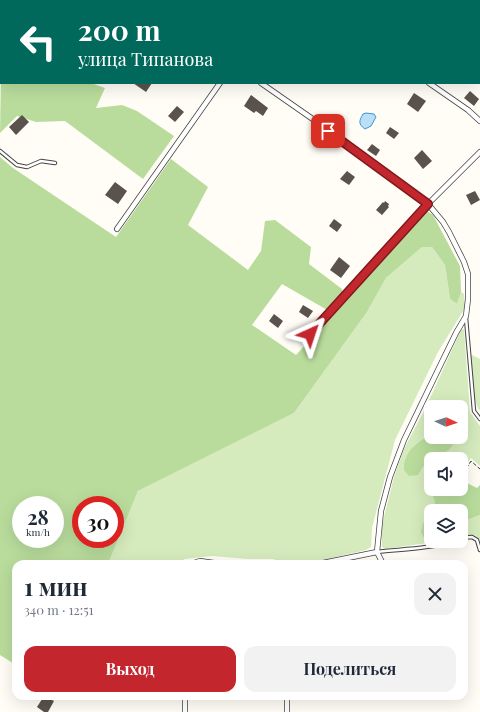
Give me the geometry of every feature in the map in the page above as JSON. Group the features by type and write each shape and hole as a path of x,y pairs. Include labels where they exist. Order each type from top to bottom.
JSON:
{"street":[{"path":"118,229 219,84"},
{"path":"262,84 428,204 449,232 464,262 468,274 466,316 456,333 404,440 381,511 377,552 381,560"},
{"path":"429,84 468,110 480,121"},
{"path":"310,334 428,204 480,152"},
{"path":"338,560 377,552"},
{"path":"185,700 185,712"},
{"path":"287,700 287,712"}],"lane":[{"path":"0,151 17,165 27,167 41,160 55,162"},
{"path":"466,316 474,411 480,419"},
{"path":"468,537 472,537 477,540 480,550"},
{"path":"377,552 424,547"}],"path":[{"path":"468,466 471,461 480,469"}],"green space":[{"path":"1,84 94,84 105,88 96,108 122,105 137,111 174,136 143,179 65,121 36,122 17,116 0,133"},
{"path":"0,157 13,168 116,237 171,159 208,187 188,225 248,270 261,251 265,221 275,220 311,247 309,264 342,289 343,293 329,311 282,284 252,325 296,355 352,295 357,287 425,210 433,215 460,266 461,292 457,304 450,299 445,265 432,247 422,247 386,278 367,312 294,413 138,491 124,525 124,496 72,496 72,548 115,548 110,560 12,560 12,662 0,655"},
{"path":"422,247 432,247 445,265 450,299 457,304 461,292 464,294 465,308 438,352 395,440 372,528 371,547 366,550 321,560 248,559 212,556 183,560 110,560 115,548 124,548 124,525 138,491 294,413 367,312 386,278"},
{"path":"464,329 470,412 480,426 480,466 471,458 468,462 468,452 444,452 451,444 468,444 468,400 429,400 461,330"},
{"path":"470,354 480,359 480,411 475,400"},
{"path":"424,411 424,438 419,441 405,459 417,475 424,467 424,496 433,496 435,502 435,504 424,504 424,543 385,549 382,547 382,525 394,477 404,449"},
{"path":"423,439 424,444 454,444 446,452 424,452 424,466 418,475 409,476 404,470 404,462 409,452"},
{"path":"468,484 477,488 480,485 480,515 468,519 468,504 435,504 433,496 468,496"},
{"path":"480,515 480,540 475,535 468,535 468,519"},
{"path":"424,522 424,538 421,532"}],"water":[{"path":"363,114 374,114 376,117 371,126 365,129 361,126 360,122"}],"building":[{"path":"134,84 151,84 146,92"},
{"path":"470,91 479,99 474,106 464,98"},
{"path":"414,93 426,101 418,112 407,104"},
{"path":"251,95 268,108 263,116 256,111 254,113 244,106"},
{"path":"177,106 184,112 175,122 168,116"},
{"path":"22,115 29,122 16,135 9,127"},
{"path":"390,127 399,133 394,139 386,133"},
{"path":"372,144 380,150 376,156 367,150"},
{"path":"422,150 432,161 423,169 414,158"},
{"path":"347,171 355,177 349,185 340,179"},
{"path":"115,182 127,191 118,204 105,195"},
{"path":"475,191 480,200 471,205 466,195"},
{"path":"385,201 389,204 389,207 382,215 376,210"},
{"path":"334,219 342,225 337,232 329,226"},
{"path":"339,257 350,266 341,278 330,270"},
{"path":"303,305 313,311 308,318 299,312"},
{"path":"274,314 283,321 278,328 269,321"},
{"path":"41,700 54,701 48,712 44,712 37,707"}],"route":[{"path":"310,334 428,204 328,131"}]}
